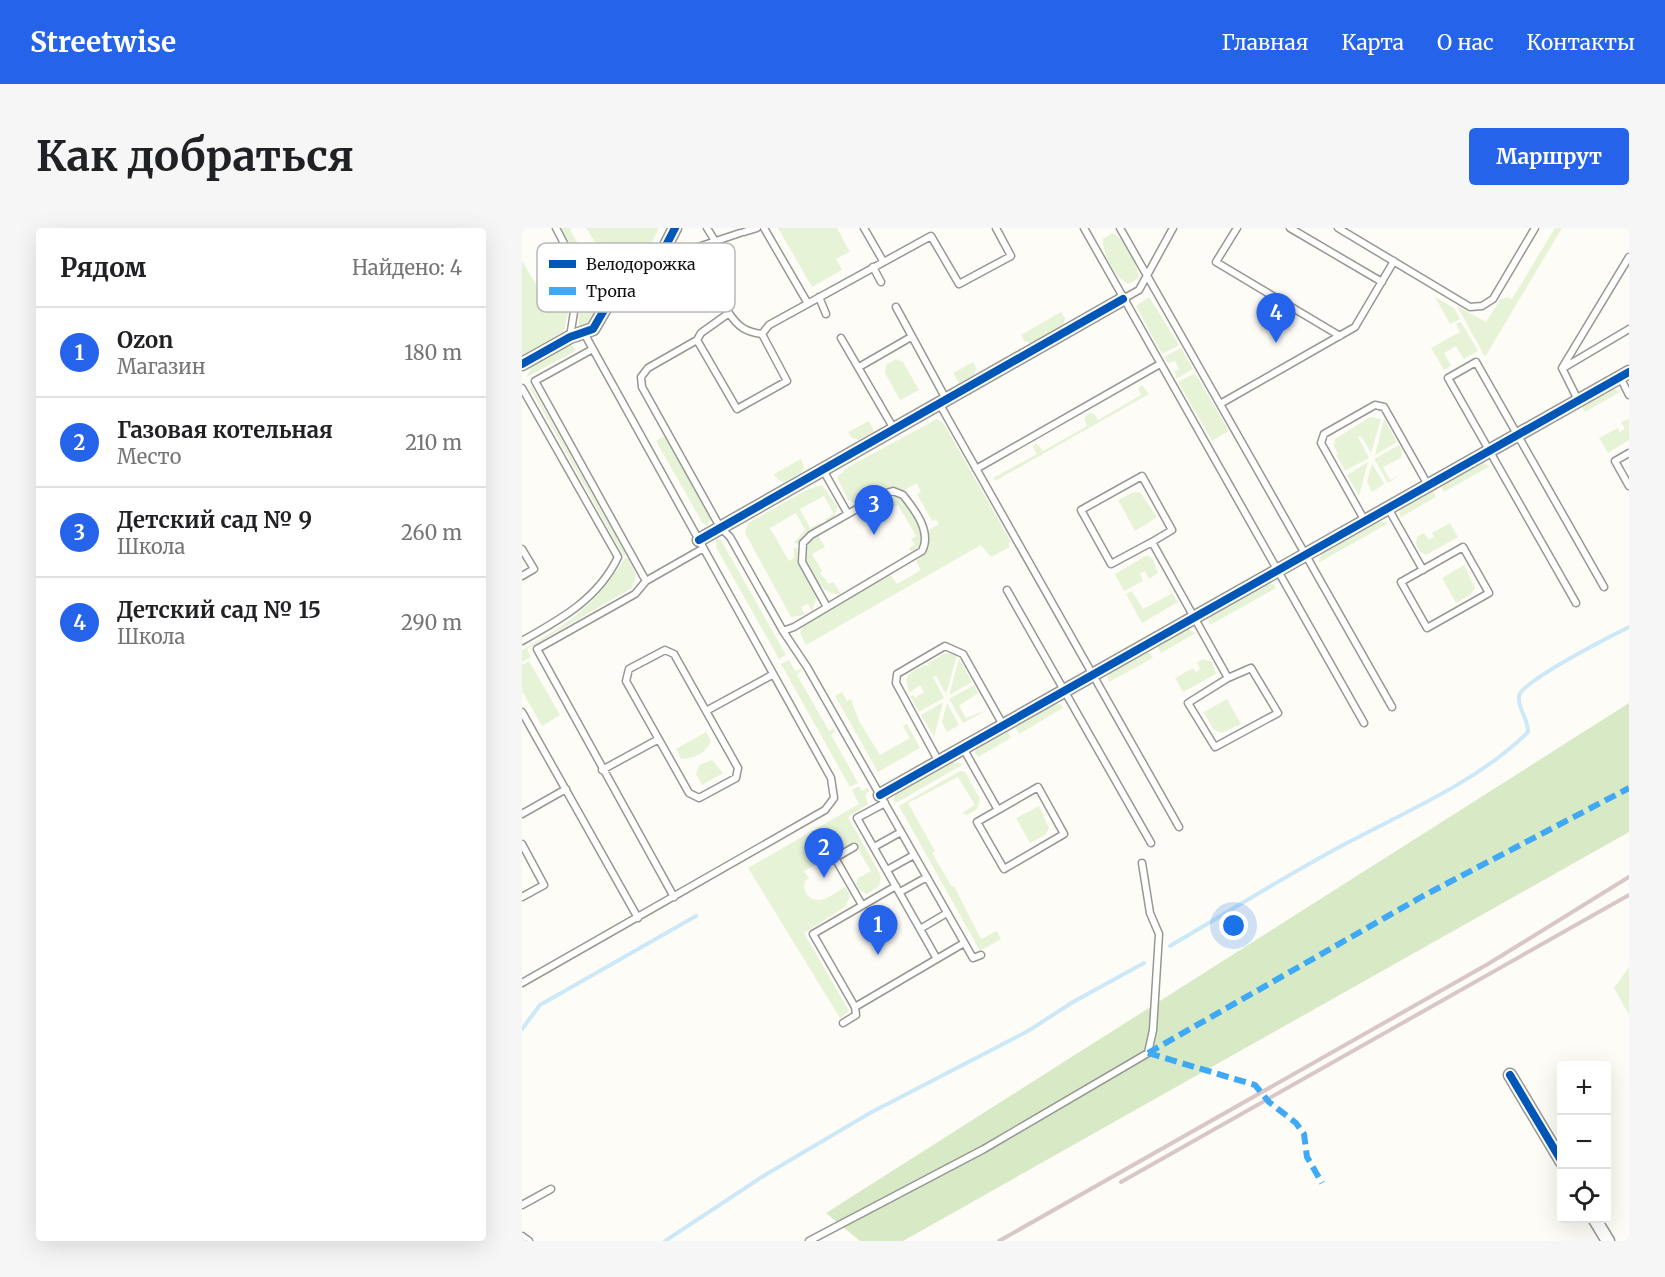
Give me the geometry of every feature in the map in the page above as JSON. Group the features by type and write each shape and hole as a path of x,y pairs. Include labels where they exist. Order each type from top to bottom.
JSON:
{"street":[{"path":"667,243 675,228"},
{"path":"700,545 720,527 1123,299"},
{"path":"522,364 570,337 593,329 603,312"},
{"path":"882,799 963,748 1624,374"},
{"path":"1510,1075 1557,1154"},
{"path":"1597,1223 1608,1241"}],"lane":[{"path":"556,228 564,243"},
{"path":"707,228 715,241"},
{"path":"709,243 757,228"},
{"path":"764,228 807,302"},
{"path":"864,228 883,261"},
{"path":"762,334 769,325 807,302 931,236 935,228"},
{"path":"931,236 959,284 1011,256 996,228"},
{"path":"1084,228 1364,723"},
{"path":"1120,228 1392,707"},
{"path":"1123,299 1140,290 1146,274 1173,228"},
{"path":"1237,228 1216,262 1341,336"},
{"path":"1290,228 1382,282"},
{"path":"1338,228 1470,307 1482,306 1493,299 1535,228"},
{"path":"1562,368 1629,257"},
{"path":"1220,404 1355,327 1395,261"},
{"path":"873,267 881,282"},
{"path":"819,297 826,314"},
{"path":"896,307 976,469 1179,827"},
{"path":"570,337 574,312"},
{"path":"762,334 747,332 736,324 729,313 700,333 697,340 648,368 640,377 642,387 720,527 730,537 783,631 807,667 964,943 973,958 981,955"},
{"path":"1562,368 1629,329"},
{"path":"522,983 825,810 832,803 831,778 591,350 584,333"},
{"path":"697,340 737,409 787,381 762,334"},
{"path":"859,366 911,337"},
{"path":"841,338 894,429"},
{"path":"522,641 570,614 585,601 611,571 618,557 522,386 591,350"},
{"path":"1576,603 1448,378 1476,362 1604,587"},
{"path":"976,469 1160,364"},
{"path":"1562,368 1578,400"},
{"path":"1624,374 1629,395"},
{"path":"535,381 646,580"},
{"path":"1365,521 1321,442 1324,434 1375,405 1384,407 1428,485"},
{"path":"1629,453 1615,461 1629,486"},
{"path":"823,470 848,514"},
{"path":"1142,476 1172,530 1152,542 1111,564 1081,510 1142,476"},
{"path":"783,631 827,607 915,557 927,543 926,534 903,495 893,491 883,494 803,543 802,562 827,607"},
{"path":"1388,508 1424,570"},
{"path":"1152,542 1228,678"},
{"path":"674,897 537,650 635,594 646,580 700,545"},
{"path":"1463,547 1489,593 1427,628 1401,582 1424,570 1463,547"},
{"path":"522,549 534,569 522,576"},
{"path":"1007,590 1151,843"},
{"path":"939,762 896,683 897,674 938,650 949,646 963,654 1004,726"},
{"path":"665,650 674,654 706,711 738,768 736,778 699,798 689,793 657,740 626,681 629,669 665,650"},
{"path":"1251,668 1278,713 1215,747 1188,703 1228,678 1251,668"},
{"path":"706,711 772,675"},
{"path":"522,712 638,918"},
{"path":"602,770 657,740"},
{"path":"963,748 998,810"},
{"path":"1038,787 1064,834 1004,869 977,822 998,810 1038,787"},
{"path":"522,814 566,789"},
{"path":"882,799 857,818 937,958"},
{"path":"874,847 901,832"},
{"path":"522,844 544,885 522,897"},
{"path":"854,847 835,858 862,905"},
{"path":"887,870 914,855"},
{"path":"809,1241 984,1149 1148,1053 1153,1030 1159,934 1150,913 1142,863"},
{"path":"843,1023 856,1015 855,1007 813,934 862,905 927,877"},
{"path":"920,928 947,913"},
{"path":"855,1007 964,943"},
{"path":"522,1205 534,1195 551,1189"},
{"path":"522,1236 529,1241"}],"green space":[{"path":"561,228 572,228 570,230 578,243 569,243"},
{"path":"586,228 659,228 652,243 596,243"},
{"path":"778,228 837,228 850,252 836,259 842,270 812,287"},
{"path":"1555,228 1562,228 1485,357 1457,306 1486,322 1500,300 1507,297 1512,299"},
{"path":"1112,233 1126,246 1136,266 1138,278 1129,284 1115,272 1105,251 1103,239"},
{"path":"522,261 537,286 537,312 568,312 564,331 522,356"},
{"path":"1149,297 1179,345 1162,354 1136,306"},
{"path":"1435,297 1454,308 1460,319 1450,324"},
{"path":"579,312 597,312 587,327 582,328 579,325"},
{"path":"1061,312 1065,318 1063,325 1031,343 1024,341 1021,335"},
{"path":"1461,322 1478,351 1464,359 1456,346 1444,353 1451,366 1444,370 1431,348 1460,332 1456,324"},
{"path":"568,345 574,346 575,351 527,377 531,366"},
{"path":"1181,348 1193,369 1176,379 1175,371 1179,369 1175,361 1168,363 1164,357"},
{"path":"896,359 903,362 919,390 900,400 885,373 886,365"},
{"path":"973,362 976,367 975,374 959,383 953,373"},
{"path":"1195,373 1229,431 1212,441 1178,382"},
{"path":"1142,385 1149,394 995,481 993,478 1037,454 1033,447 1036,443 1043,451 1087,426 1084,418 1089,413 1094,414 1098,420 1141,395 1138,388"},
{"path":"532,387 626,555 623,555 530,388"},
{"path":"1613,388 1620,392 1585,412 1581,406"},
{"path":"1370,417 1381,419 1371,453 1361,436 1358,437 1369,458 1345,471 1336,455 1338,454 1334,446 1335,439"},
{"path":"937,419 944,424 1011,542 1008,543 1010,547 991,557 981,545 806,645 800,633 811,620 891,575 897,584 921,570 916,561 929,548 929,530 939,524 936,519 932,521 917,494 921,492 917,483 903,491 886,489 874,495 871,490 867,492 870,497 857,504 848,500 837,477 848,467"},
{"path":"1384,419 1397,442 1375,455"},
{"path":"1629,419 1629,440 1608,453 1599,438 1618,428 1620,432 1625,429 1621,422"},
{"path":"869,421 874,431 859,440 852,438 848,432"},
{"path":"664,436 711,518 707,526 702,522 656,441"},
{"path":"1399,445 1402,451 1401,458 1383,467 1390,480 1399,476 1388,483 1374,459"},
{"path":"801,459 804,466 802,472 785,482 778,480 774,474"},
{"path":"1368,462 1359,496 1347,475"},
{"path":"1372,463 1384,484 1372,492 1367,482"},
{"path":"1484,463 1490,466 1444,492 1441,486"},
{"path":"822,485 837,506 833,518 826,522 825,519 834,514 824,496 800,509 810,528 820,523 821,525 804,535 799,544 794,543 805,530 796,513 770,528 789,561 794,558 794,547 797,548 800,563 817,597 812,611 808,604 801,607 805,615 791,617 745,533 748,523 808,489"},
{"path":"1433,491 1436,497 1401,517 1399,512 1404,506"},
{"path":"1140,492 1157,517 1135,531 1118,500"},
{"path":"892,496 905,503 918,524 921,547 912,554 909,548 915,545 911,539 916,536 898,505 883,513 877,502"},
{"path":"1379,521 1389,523 1318,563 1322,553"},
{"path":"1450,523 1458,537 1426,555 1419,551 1416,544 1417,537 1424,533 1429,540 1434,537 1432,533"},
{"path":"818,535 825,547 812,554 822,571 820,573 829,584 833,582 841,594 834,594 820,586 810,571 805,547"},
{"path":"716,538 721,540 786,655 779,659 716,547"},
{"path":"1147,555 1153,559 1158,573 1149,579 1145,571 1140,574 1143,581 1124,591 1115,574"},
{"path":"625,558 628,558 636,575 632,588 527,649 531,657 522,662 522,650 580,612 602,589"},
{"path":"1464,565 1475,588 1470,595 1456,603 1442,578"},
{"path":"1274,584 1276,588 1210,625 1208,621 1212,615 1265,585"},
{"path":"1166,585 1178,602 1142,623 1126,594 1132,591 1143,609 1171,594"},
{"path":"1187,629 1196,633 1161,653 1157,646"},
{"path":"1149,651 1153,658 1109,682 1107,678 1111,672"},
{"path":"946,653 957,655 946,694 936,676 933,677 944,698 919,712 910,696 913,695 915,698 924,692 920,685 909,693 906,679 910,673 925,665 929,666 928,663"},
{"path":"959,659 972,682 949,695"},
{"path":"1203,659 1212,662 1216,674 1183,692 1175,678 1193,668 1196,672 1200,669 1197,662"},
{"path":"789,660 795,671 802,669 797,675 829,731 833,729 836,731 831,735 858,783 850,787 781,664"},
{"path":"529,661 560,715 542,726 522,691 522,665"},
{"path":"974,685 978,693 959,706 966,718 987,710 963,723 949,699"},
{"path":"842,692 847,701 851,699 859,721 880,755 910,738 903,726 907,724 920,748 878,772 835,696"},
{"path":"1227,699 1241,724 1221,733 1213,729 1204,712"},
{"path":"943,702 934,737 921,715"},
{"path":"947,703 959,725 947,732 942,722"},
{"path":"1629,703 1629,832 903,1241 860,1241 826,1213"},
{"path":"1061,704 1063,708 1019,734 1015,727 1052,705"},
{"path":"1007,731 1011,738 978,757 975,752 977,748"},
{"path":"706,732 711,741 706,749 691,758 681,759 676,749"},
{"path":"712,760 723,773 702,785 696,774 699,765"},
{"path":"952,762 964,764 896,803 893,799 897,793"},
{"path":"960,771 965,772 980,799 977,809 967,815 962,813 975,805 958,777 908,803 935,851 932,853 952,887 954,886 981,939 997,931 1001,939 980,951 899,806"},
{"path":"859,786 862,791 867,788 870,790 865,795 868,804 848,817 879,872 881,877 879,886 867,894 859,890 856,884 858,878 871,871 854,842 804,871 809,878 805,881 804,889 811,898 824,899 845,887 850,896 845,907 804,933 849,1011 840,1018 748,868 859,804 852,790"},
{"path":"1039,806 1049,828 1045,835 1030,843 1016,818"},
{"path":"1629,967 1629,1015 1614,988"}],"waterway":[{"path":"1170,946 1300,869 1441,794 1487,766 1528,732 1519,700 1524,689 1568,659 1629,627"},
{"path":"522,1029 540,1005 696,916"},
{"path":"665,1241 765,1175 870,1113 1028,1031 1073,1002 1144,963"}],"railway":[{"path":"999,1241 1488,964 1629,877"},
{"path":"1121,1182 1629,895"}],"marked path":[{"path":"1148,1053 1423,896 1629,788"},
{"path":"1148,1053 1255,1085 1269,1102 1296,1123 1304,1134 1307,1157 1322,1183"}],"cycle path":[{"path":"667,243 675,228"},
{"path":"699,540 1123,299"},
{"path":"522,364 570,337 593,329 603,312"},
{"path":"880,795 1629,372"},
{"path":"1510,1075 1557,1154"}],"place":[{"name":"Детский сад № 15","path":"1276,343"},
{"name":"Детский сад № 9","path":"874,535"},
{"name":"Газовая котельная","path":"824,878"},
{"name":"Ozon","path":"878,955"}]}
